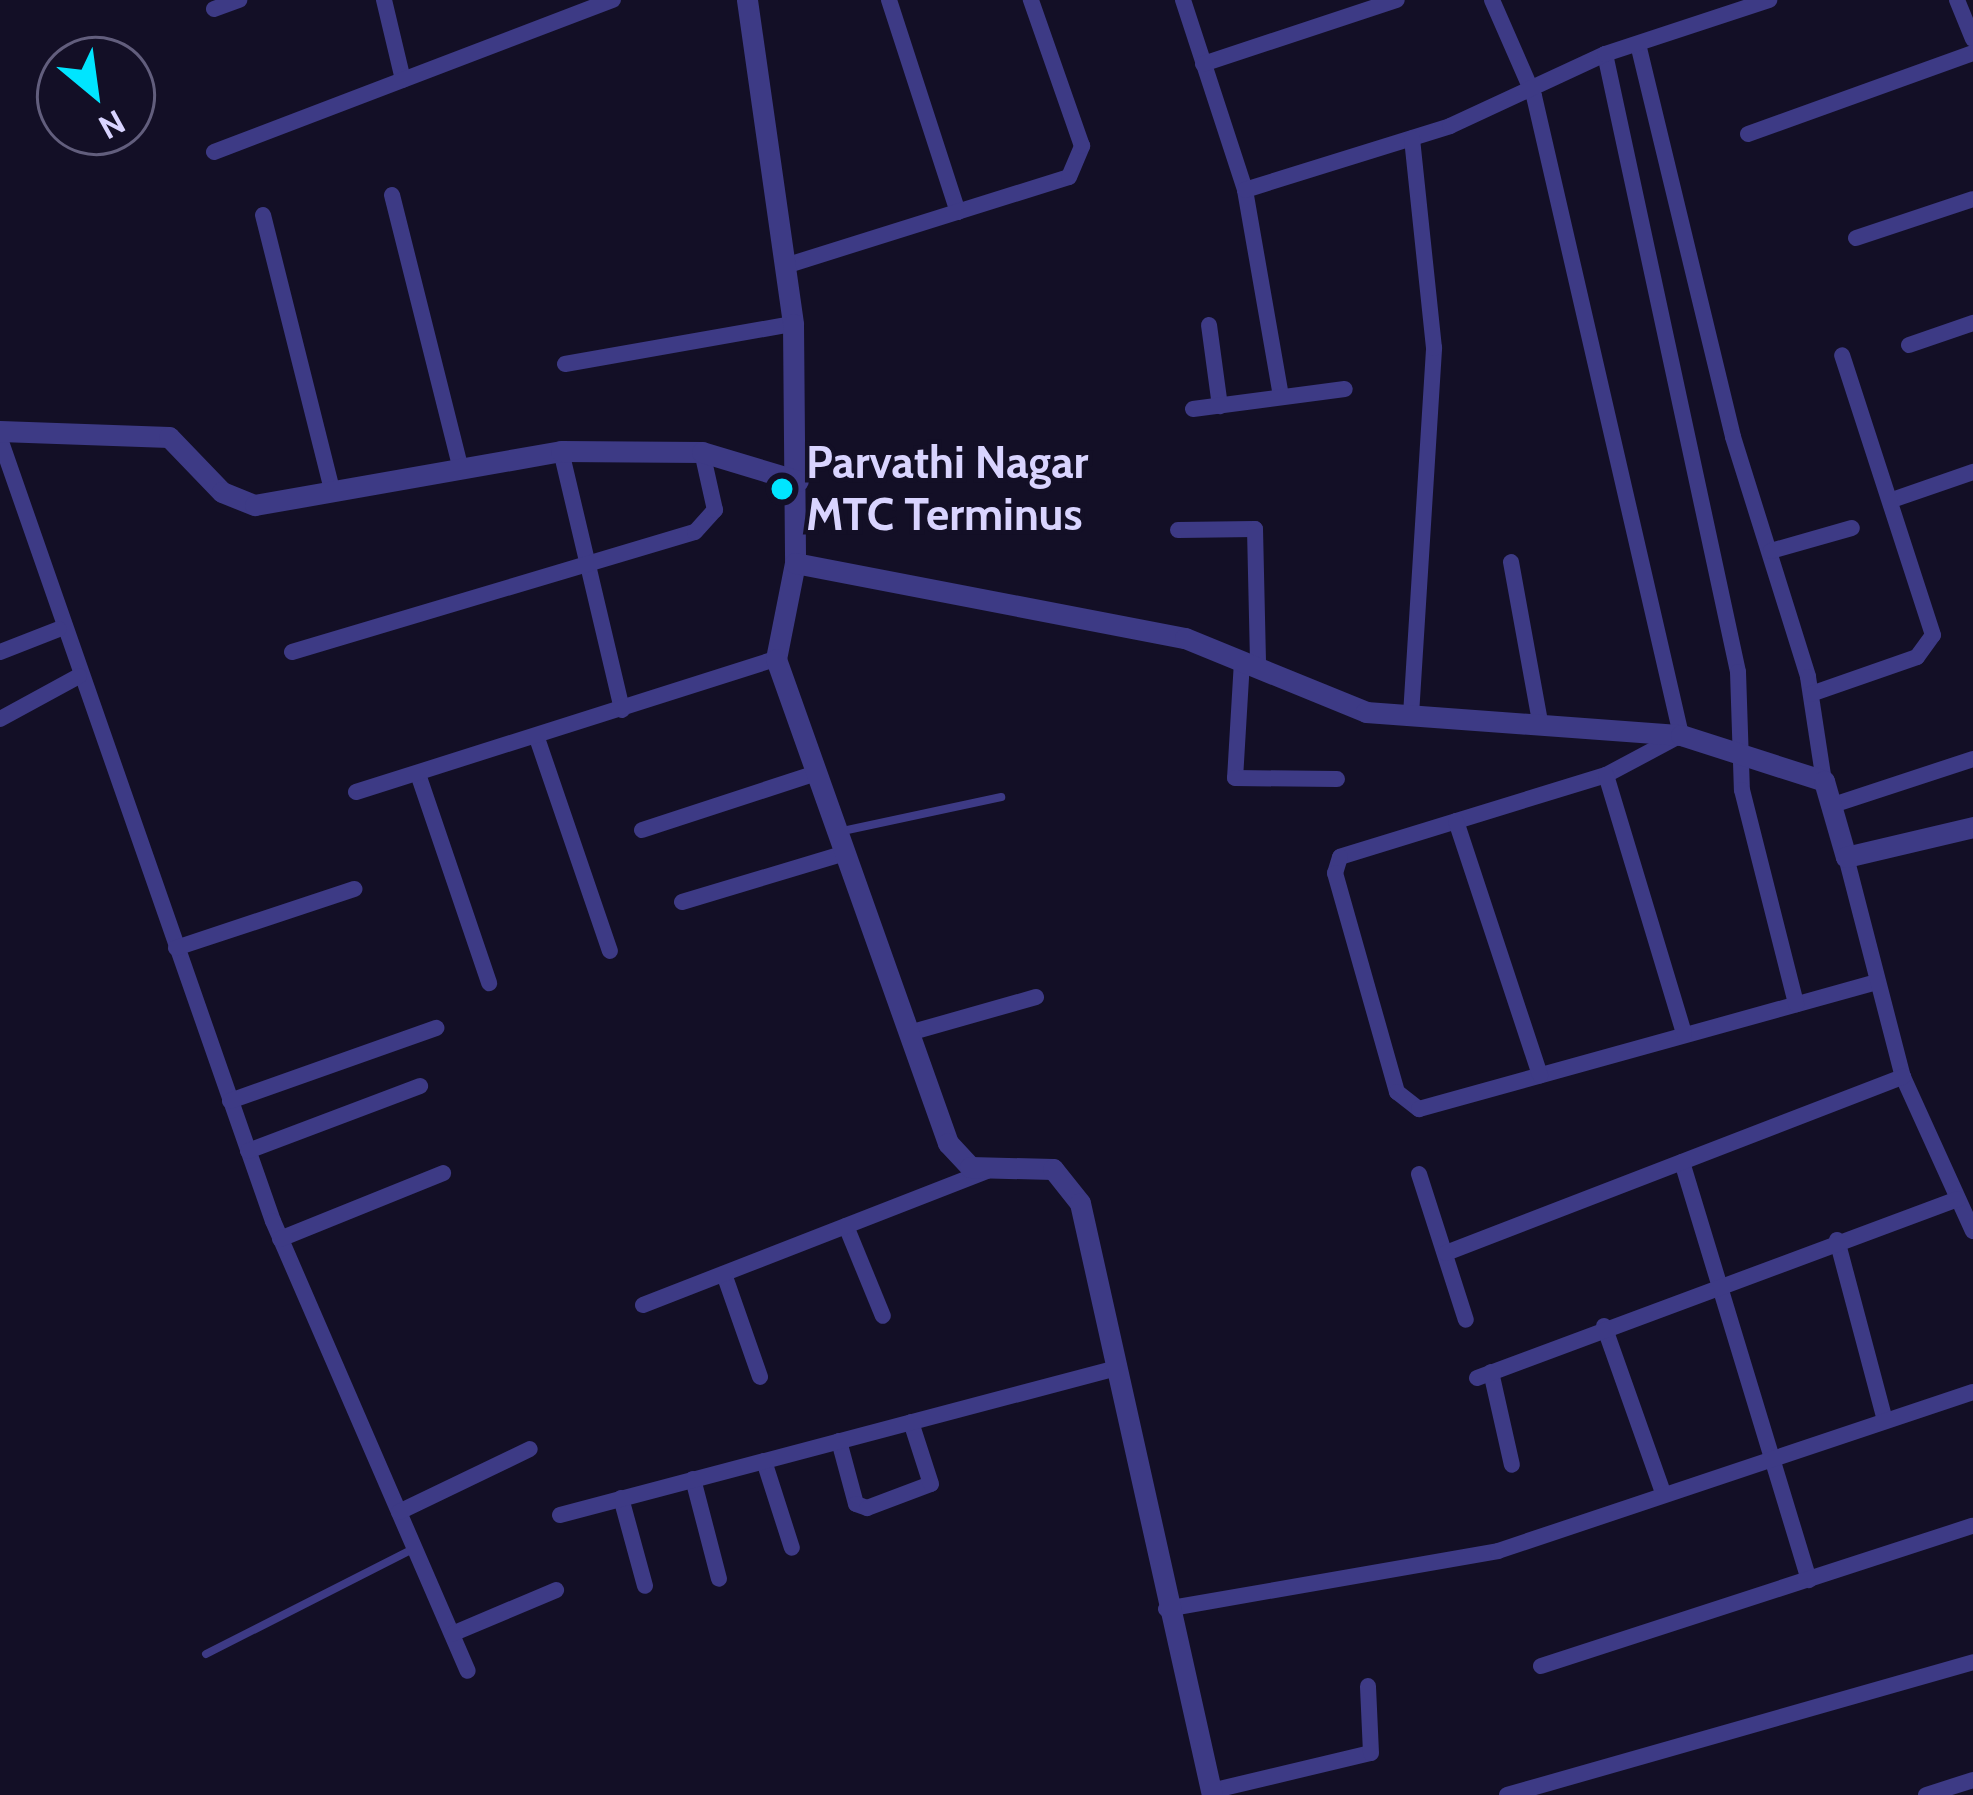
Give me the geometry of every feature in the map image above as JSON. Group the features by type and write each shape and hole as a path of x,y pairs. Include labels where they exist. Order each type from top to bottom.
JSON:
{"street":[{"path":"214,9 239,0"},
{"path":"384,0 403,80"},
{"path":"214,152 613,0"},
{"path":"747,0 793,324 798,481 795,563 776,659 948,1143 987,1171"},
{"path":"890,0 958,212"},
{"path":"788,265 1069,177 1082,163 1031,0"},
{"path":"1183,0 1245,190 1282,398"},
{"path":"1203,64 1397,0"},
{"path":"1492,0 1534,95 1681,735"},
{"path":"1245,190 1534,95 1604,54 1739,5 1769,0"},
{"path":"1957,0 1973,38"},
{"path":"1638,44 1811,694 1824,781 1903,1077 1973,1232"},
{"path":"1748,134 1973,53"},
{"path":"1604,54 1738,672 1742,754 1796,1004"},
{"path":"1412,138 1434,394 1412,715"},
{"path":"392,195 460,466"},
{"path":"1856,238 1973,199"},
{"path":"263,215 332,489"},
{"path":"1909,345 1973,323"},
{"path":"565,364 793,324"},
{"path":"1209,325 1220,406"},
{"path":"1811,694 1931,648 1892,500 1842,355"},
{"path":"1193,410 1345,389"},
{"path":"468,1671 280,1239 79,676 8,497 0,435 170,437 222,492 255,505 560,452 703,452 798,481"},
{"path":"560,452 622,710"},
{"path":"292,652 708,525 703,452"},
{"path":"1892,500 1973,472"},
{"path":"1178,530 1255,529 1250,663 1235,778 1337,779"},
{"path":"1771,551 1852,529"},
{"path":"1511,562 1540,722"},
{"path":"795,563 1185,638 1366,712 1681,735 1824,781"},
{"path":"0,652 59,628"},
{"path":"356,792 776,659"},
{"path":"0,719 79,676"},
{"path":"1681,735 1606,775 1336,864 1397,1092 1419,1109 1878,982"},
{"path":"537,738 610,951"},
{"path":"1833,805 1973,759"},
{"path":"641,830 816,773"},
{"path":"418,774 488,983"},
{"path":"1606,775 1684,1034"},
{"path":"1456,821 1540,1075"},
{"path":"1846,857 1973,827"},
{"path":"682,902 841,843"},
{"path":"176,948 354,889"},
{"path":"909,1033 1036,997"},
{"path":"230,1102 436,1028"},
{"path":"1446,1253 1903,1077"},
{"path":"248,1151 420,1086"},
{"path":"1682,1162 1809,1580"},
{"path":"643,1305 987,1171 1053,1169 1074,1187 1109,1370 1212,1793 1371,1753 1368,1687"},
{"path":"280,1239 443,1173"},
{"path":"1419,1174 1466,1320"},
{"path":"1512,1465 1484,1375 1719,1283 1958,1198"},
{"path":"846,1226 883,1316"},
{"path":"1837,1240 1885,1421"},
{"path":"724,1274 760,1377"},
{"path":"1604,1326 1664,1496"},
{"path":"560,1514 1109,1370"},
{"path":"1166,1609 1498,1551 1973,1392"},
{"path":"838,1441 856,1504 867,1508 931,1484 911,1422"},
{"path":"399,1512 530,1450"},
{"path":"764,1461 792,1548"},
{"path":"693,1479 719,1579"},
{"path":"621,1498 645,1586"},
{"path":"1541,1666 1973,1526"},
{"path":"452,1634 556,1590"},
{"path":"1507,1795 1973,1662"},
{"path":"1927,1795 1973,1780"}],"lane":[{"path":"841,843 1001,797"},
{"path":"206,1654 415,1548"}],"place":[{"name":"Parvathi Nagar MTC Terminus","path":"782,489"}]}
